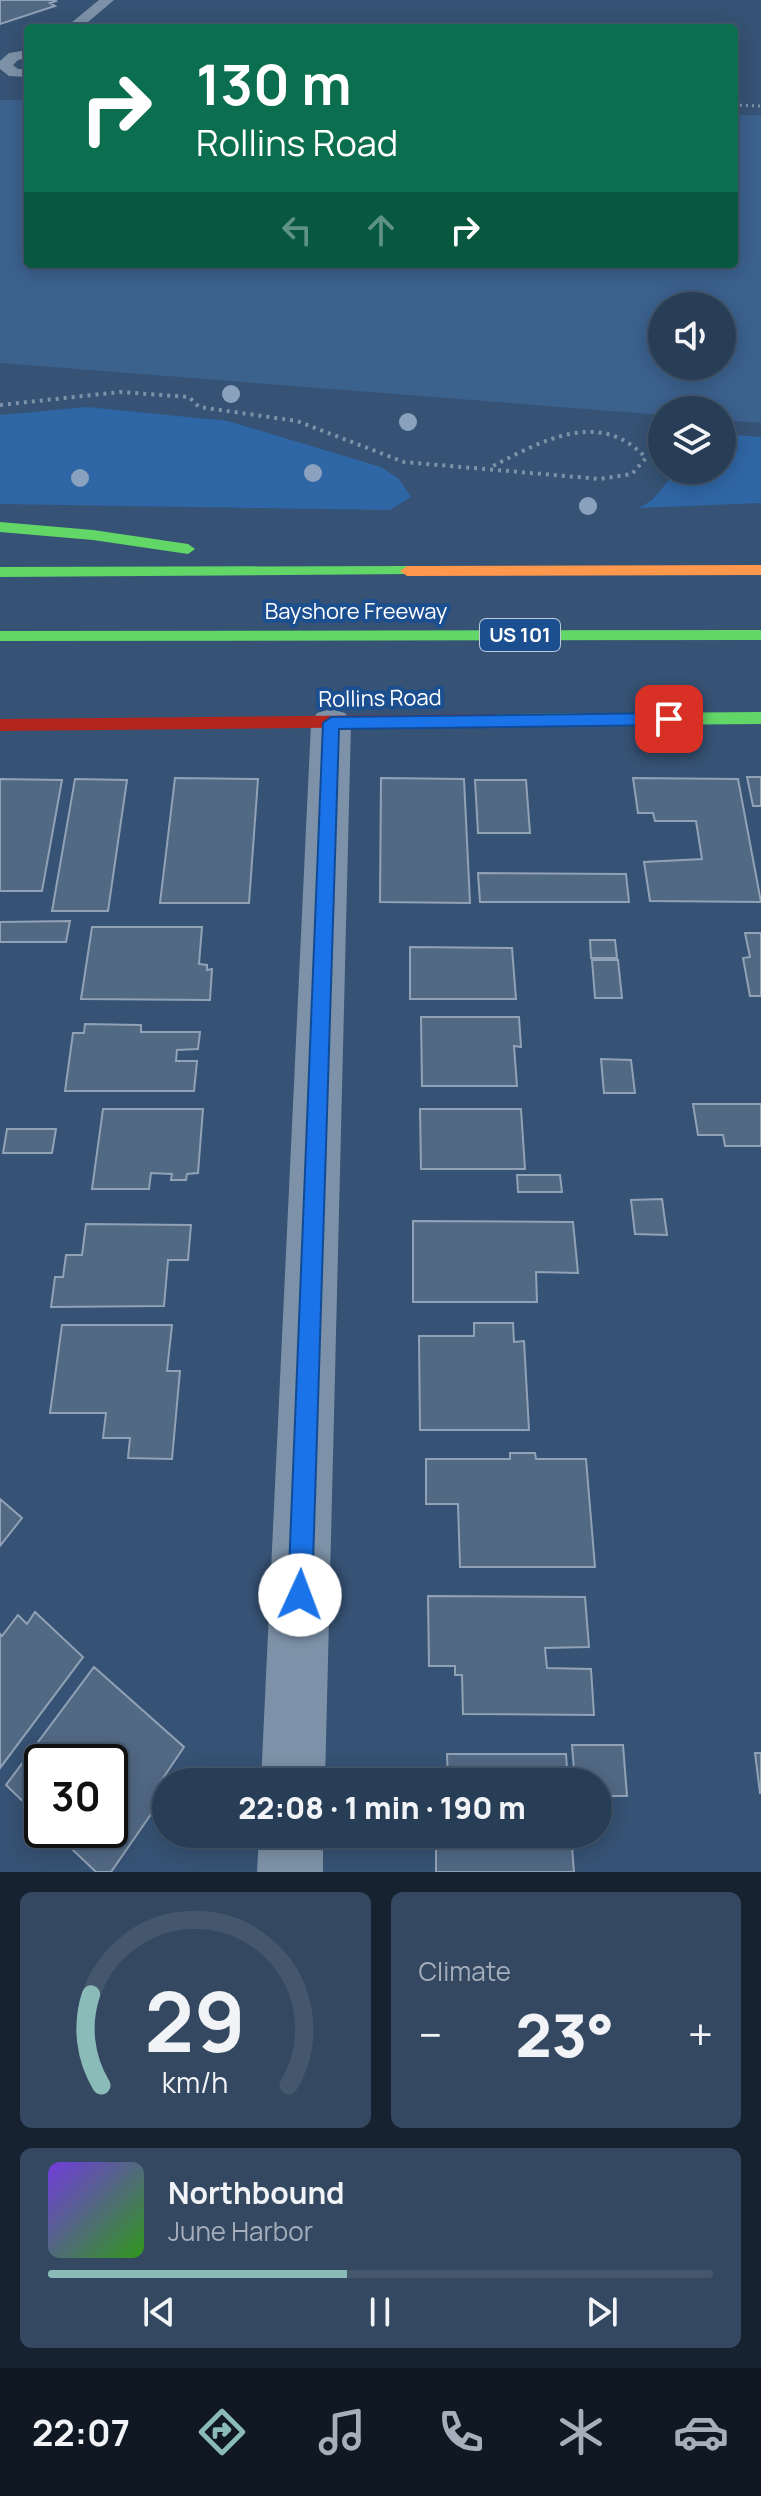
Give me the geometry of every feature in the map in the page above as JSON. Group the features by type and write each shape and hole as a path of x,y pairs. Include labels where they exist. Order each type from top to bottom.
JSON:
{"main road":[{"path":"0,527 93,535 337,571"},
{"name":"Bayshore Freeway","path":"0,572 761,570"},
{"name":"Bayshore Freeway","path":"0,636 761,635"},
{"name":"Rollins Road","path":"0,725 761,718"}],"street":[{"path":"294,1768 331,723"},
{"path":"290,1872 291,1848"}],"lane":[{"path":"77,24 107,0"},
{"path":"24,55 14,56 4,65 14,73 24,73"}],"path":[{"path":"738,105 761,106"},
{"path":"0,405 120,392 189,397 199,407 297,421 404,462 600,479 632,474 646,458 636,443 616,433 591,431 564,434 489,468"}],"shaded area":[{"path":"0,100 24,100 24,268 738,268 738,115 761,115 761,423 736,421 736,396 648,396 648,414 0,363"},
{"path":"87,407 228,421 381,467 399,479 411,497 390,510 0,504 0,415"},
{"path":"736,435 761,437 761,503 639,508 652,500 666,484 736,484"}],"building":[{"path":"0,0 56,1 50,3 55,6 0,24"},
{"path":"747,777 761,777 761,806 753,806"},
{"path":"175,778 258,779 249,903 160,903"},
{"path":"381,778 464,779 470,903 380,902"},
{"path":"633,778 738,779 761,902 650,901 644,862 702,859 696,821 655,821 653,813 638,813"},
{"path":"0,779 62,780 42,891 0,891"},
{"path":"75,779 127,780 108,911 52,911"},
{"path":"475,780 526,780 530,833 478,833"},
{"path":"478,873 626,874 629,902 480,902"},
{"path":"70,921 66,942 0,942 0,922"},
{"path":"92,927 202,927 199,964 207,965 207,970 212,969 210,1000 81,999"},
{"path":"745,933 761,933 761,996 750,996 743,958 750,957"},
{"path":"590,940 615,940 617,958 591,958"},
{"path":"410,947 512,948 516,999 410,999"},
{"path":"592,960 618,960 622,998 595,998"},
{"path":"421,1017 519,1017 521,1047 514,1046 517,1086 422,1086"},
{"path":"85,1024 141,1025 141,1032 200,1032 198,1049 177,1050 176,1061 197,1061 194,1091 65,1091 73,1033 84,1033"},
{"path":"601,1059 631,1060 635,1093 604,1093"},
{"path":"693,1104 761,1104 761,1146 725,1146 723,1135 698,1135"},
{"path":"103,1109 203,1109 198,1173 187,1174 186,1180 171,1180 172,1174 151,1173 149,1189 92,1189"},
{"path":"420,1109 521,1109 525,1169 421,1169"},
{"path":"7,1129 56,1129 52,1153 3,1153"},
{"path":"517,1175 560,1175 562,1192 518,1192"},
{"path":"662,1199 667,1235 635,1234 631,1200"},
{"path":"413,1221 573,1222 578,1273 536,1272 537,1302 413,1302"},
{"path":"86,1224 191,1225 188,1260 168,1260 164,1306 51,1307 55,1277 63,1277 66,1255 82,1255"},
{"path":"474,1323 513,1323 514,1342 524,1341 529,1430 420,1430 419,1336 474,1336"},
{"path":"62,1325 172,1325 167,1371 180,1371 172,1459 128,1458 130,1438 103,1438 106,1413 50,1413"},
{"path":"510,1453 535,1453 536,1459 586,1459 595,1567 460,1567 458,1504 426,1504 426,1459 510,1459"},
{"path":"0,1499 22,1518 0,1546"},
{"path":"428,1596 585,1597 589,1647 545,1648 547,1668 591,1669 594,1715 463,1714 462,1675 455,1675 455,1666 429,1666"},
{"path":"35,1612 83,1657 0,1768 0,1634 2,1636 18,1615 27,1624"},
{"path":"94,1667 184,1747 170,1768 152,1768 152,1813 128,1847 128,1744 37,1744"},
{"path":"572,1745 623,1745 627,1796 612,1796 612,1768 574,1768"},
{"path":"755,1753 761,1753 761,1793 760,1793"},
{"path":"447,1754 566,1754 567,1768 448,1768"},
{"path":"24,1761 24,1802 6,1785"},
{"path":"71,1848 128,1848 111,1872 96,1872"},
{"path":"436,1848 572,1848 574,1872 436,1872"}],"traffic: fast":[{"path":"0,527 93,535 188,549"},
{"path":"0,572 407,571"},
{"path":"0,636 761,635"},
{"path":"495,720 761,718"}],"traffic: slow":[{"path":"407,571 761,570"}],"traffic: jam":[{"path":"0,725 495,720"}],"route":[{"path":"300,1595 331,723 669,719"}]}
